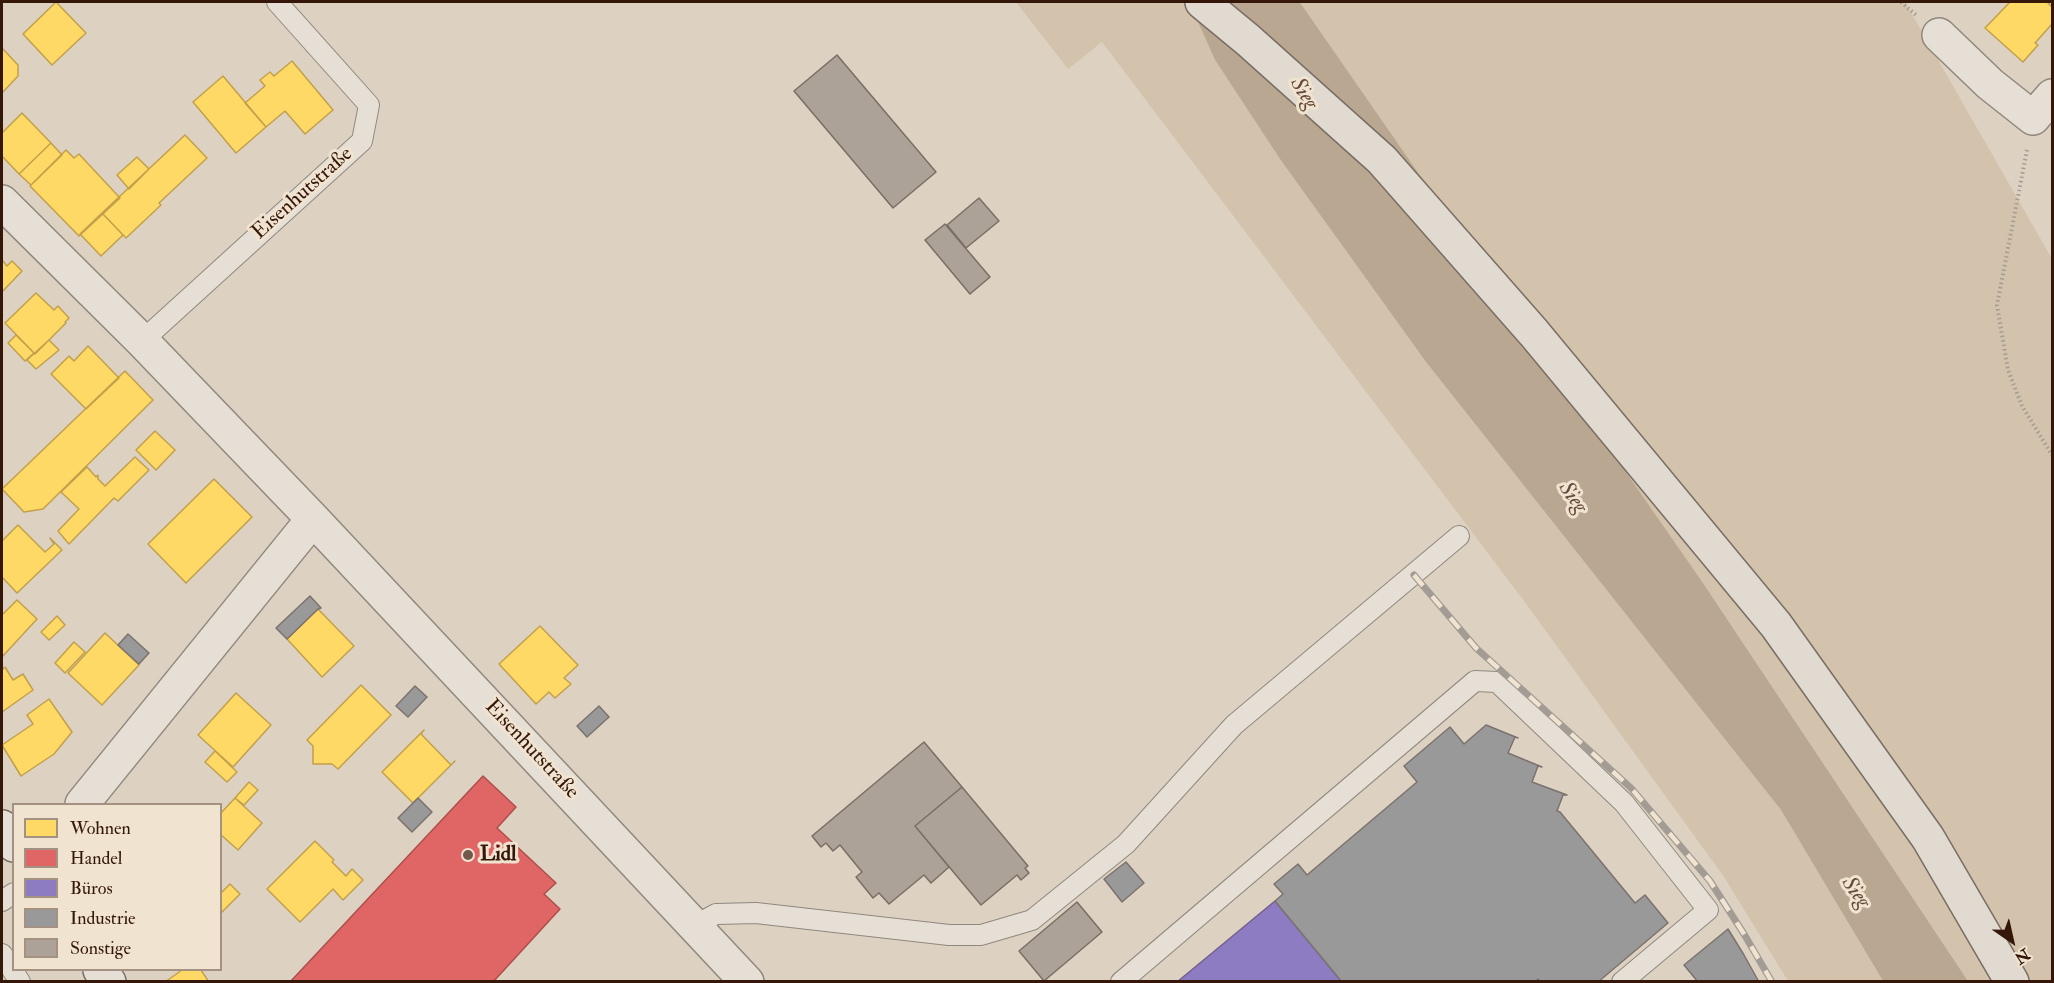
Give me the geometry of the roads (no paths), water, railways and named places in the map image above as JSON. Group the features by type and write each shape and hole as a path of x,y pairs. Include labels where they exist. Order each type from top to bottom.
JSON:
{"highway":[{"path":"1202,2 1382,160 1534,333 1776,625 1928,838 2012,981"}],"street":[{"path":"1939,35 1990,84 2043,107"},
{"name":"Eisenhutstraße","path":"2,202 142,341 313,519 747,981"},
{"path":"83,803 313,519"},
{"path":"2,827 12,842"}],"lane":[{"name":"Eisenhutstraße","path":"142,341 362,141 369,105 277,2"},
{"path":"696,926 716,914 756,913 949,936 981,935 1032,920 1126,844 1234,725 1459,536"},
{"path":"1121,981 1475,681 1497,682 1624,803 1708,910 1622,981"},
{"path":"2,954 12,969"}],"water":[{"name":"Sieg","path":"1189,2 1299,2 1301,4 1703,583 1968,981 1883,981 1781,810 1426,362 1280,159 1215,60"}],"railway":[{"path":"1414,575 1476,648 1631,788 1710,881 1772,982"}],"place":[{"name":"Lidl","path":"468,855"}]}
